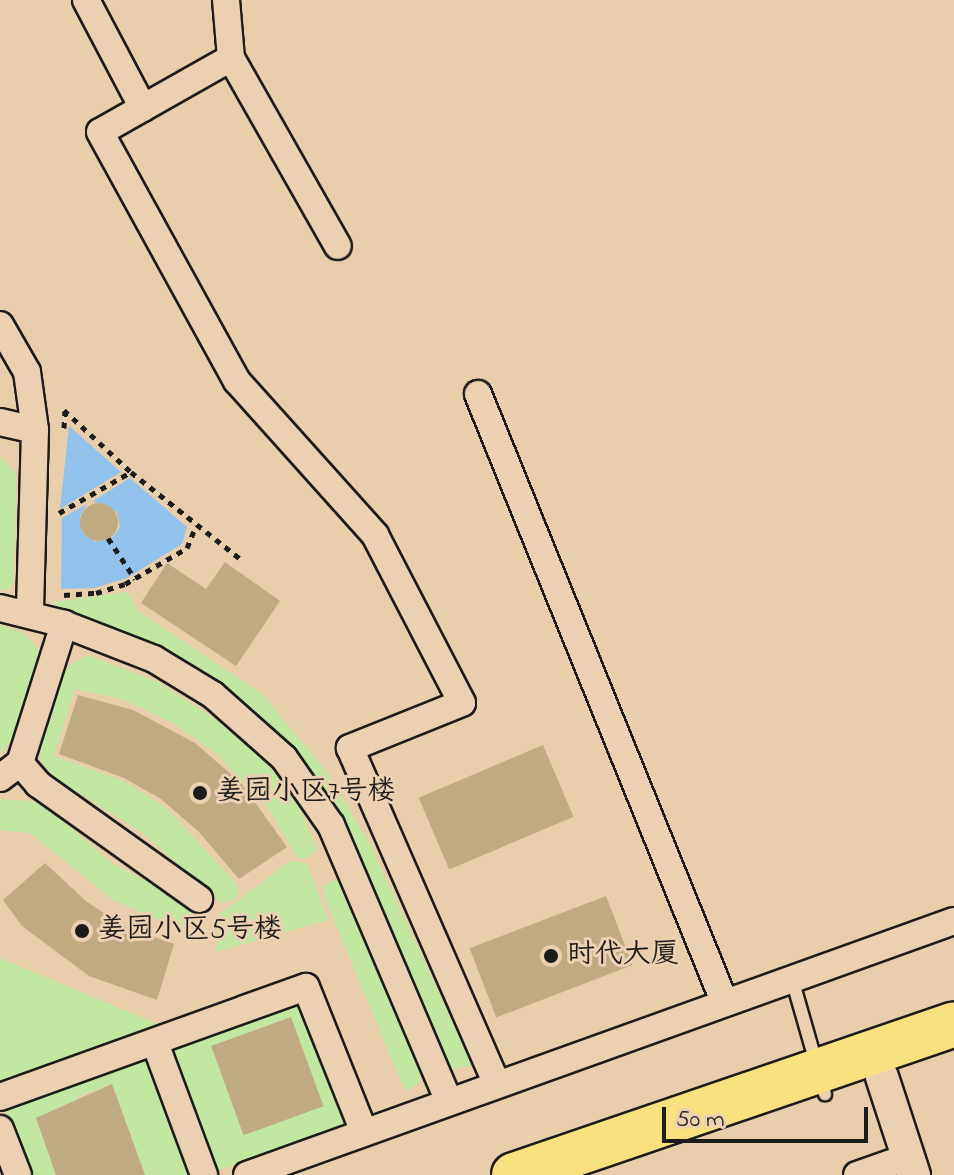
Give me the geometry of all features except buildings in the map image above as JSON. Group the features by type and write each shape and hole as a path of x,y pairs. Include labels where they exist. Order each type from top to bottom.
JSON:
{"highway":[{"path":"593,1175 822,1082 954,1024"},
{"path":"514,1175 822,1082 882,1077 954,1052"}],"street":[{"path":"86,0 143,108"},
{"path":"226,0 231,58 338,246"},
{"path":"231,58 100,132 237,381 375,535 462,703 350,748 496,1082"},
{"path":"0,325 27,372 35,430 30,614"},
{"path":"478,394 724,1001"},
{"path":"0,422 35,430"},
{"path":"0,608 64,624 154,659 213,695 284,758 331,825 449,1101"},
{"path":"64,624 10,771 38,784 199,899"},
{"path":"247,1175 496,1082 954,921"},
{"path":"0,1097 306,987 364,1132"},
{"path":"155,1043 204,1175"},
{"path":"857,1175 911,1166 882,1077"},
{"path":"0,1129 18,1175"}],"lane":[{"path":"792,979 822,1082"}],"path":[{"path":"27,372 131,472 243,561"},
{"path":"55,516 131,472"},
{"path":"55,596 96,593 135,579 187,548 196,526"},
{"path":"108,538 135,579"}],"green space":[{"path":"0,456 16,473 14,582 8,590 0,589"},
{"path":"128,592 137,610 261,693 328,773 371,846 472,1065 453,1069 447,1062 284,747 52,602"},
{"path":"0,625 24,633 39,649 18,733 0,754"},
{"path":"88,655 158,682 237,733 280,778 298,804 317,850 305,859 297,857 268,808 216,753 173,723 122,699 75,689 54,756 124,781 167,808 235,882 239,893 234,900 222,903 143,833 53,777 40,759 44,733 66,667"},
{"path":"0,799 41,802 112,863 187,902 192,912 184,932 112,899 30,833 0,830"},
{"path":"290,861 307,863 328,920 216,952 219,915"},
{"path":"339,878 392,995 419,1071 420,1082 405,1091 326,901 323,886"},
{"path":"0,958 165,1027 0,1087"},
{"path":"300,998 349,1122 212,1173 168,1046","holes":["291,1017 323,1106 285,1117 254,1030"]},
{"path":"148,1053 192,1175 134,1175 144,1171 112,1084 77,1097 83,1113 56,1175 28,1175 4,1107"}],"water":[{"path":"69,426 121,472 60,509"},
{"path":"130,478 187,527 182,544 127,578 95,588 61,589 62,518 87,504 80,516 82,532 95,542 112,538 120,527 117,512 93,501"}],"place":[{"name":"姜园小区7号楼","path":"200,793"},
{"name":"姜园小区5号楼","path":"82,931"},
{"name":"时代大厦","path":"551,956"}]}
